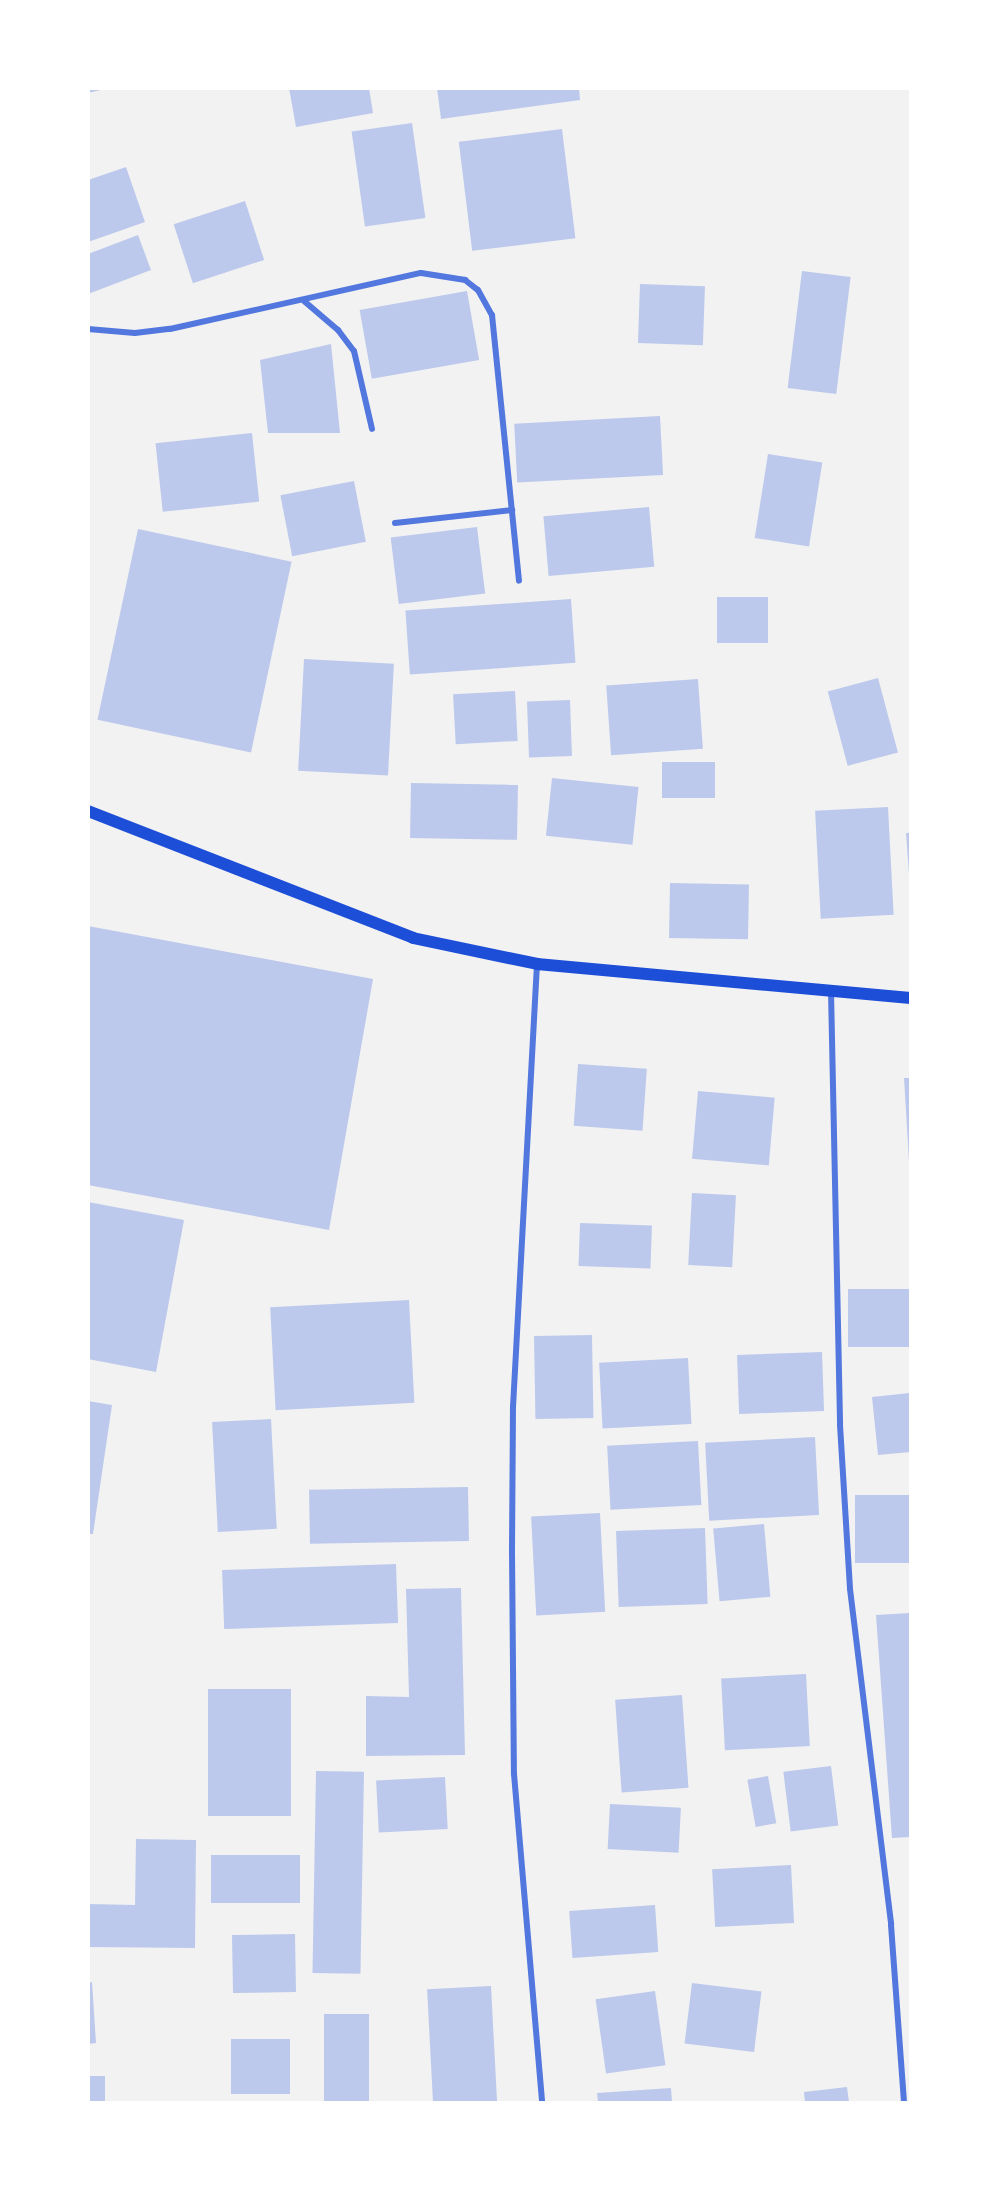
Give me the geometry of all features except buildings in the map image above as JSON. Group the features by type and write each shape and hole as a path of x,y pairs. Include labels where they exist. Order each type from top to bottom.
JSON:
{"main road":[{"path":"88,811 413,939 537,964 910,998"}],"street":[{"path":"88,329 135,333 170,329 304,301 421,273 465,280 478,290 492,315 519,581"},
{"path":"304,301 338,330 354,351 372,429"},
{"path":"395,523 512,510"},
{"path":"537,964 513,1406 512,1552 514,1774 542,2103"},
{"path":"831,990 840,1425 850,1589 891,1925 904,2103"}]}
